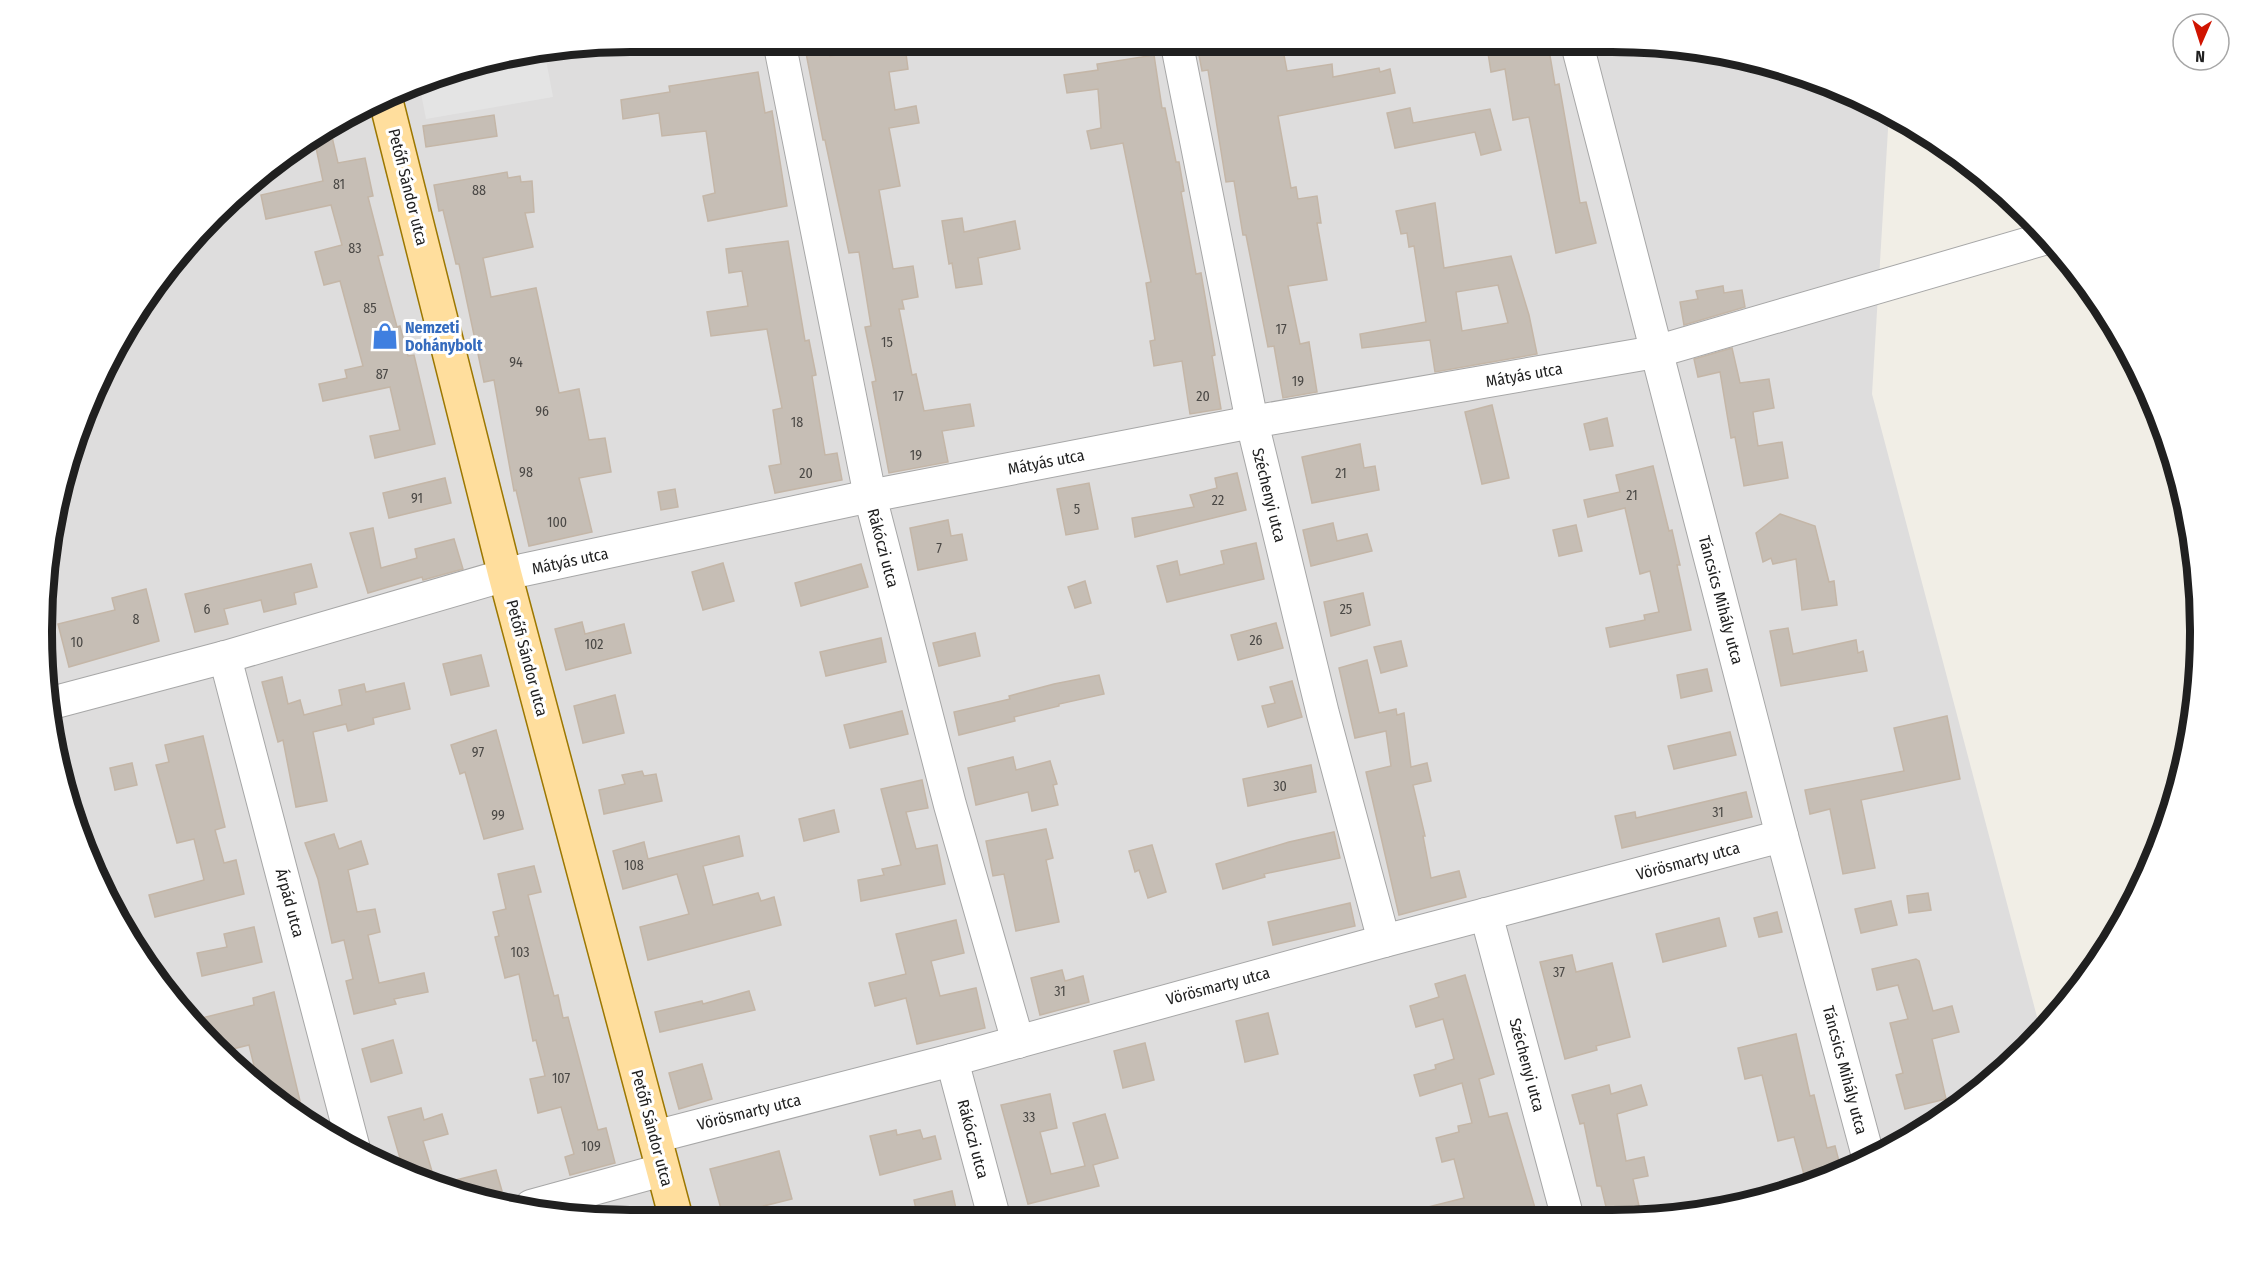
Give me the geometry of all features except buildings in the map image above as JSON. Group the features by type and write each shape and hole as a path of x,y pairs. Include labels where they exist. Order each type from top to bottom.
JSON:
{"main road":[{"name":"Petőfi Sándor utca","path":"387,107 505,575 674,1210"}],"street":[{"name":"Rákóczi utca","path":"781,52 870,496 951,805 1018,1042"},
{"name":"Széchenyi utca","path":"1178,52 1252,422 1323,714 1384,940"},
{"name":"Táncsics Mihály utca","path":"1579,52 1655,352 1867,1151"},
{"name":"Mátyás utca","path":"56,696 225,657 505,575 870,496 1252,422 1655,352 2038,241"},
{"name":"Árpád utca","path":"225,657 351,1137"},
{"name":"Vörösmarty utca","path":"654,1137 952,1060 1384,940 1782,836"},
{"name":"Széchenyi utca","path":"1486,914 1566,1210"},
{"name":"Rákóczi utca","path":"952,1060 992,1210"},
{"path":"543,1203 662,1170"}],"shaded area":[{"path":"631,52 1612,52 1688,57 1762,72 1833,97 1888,123 1872,394 2038,1021 1993,1066 1964,1090 1901,1132 1868,1150 1798,1179 1762,1190 1688,1205 1612,1210 631,1210 555,1205 481,1190 410,1165 342,1132 279,1090 222,1040 196,1012 150,952 112,887 83,817 72,781 57,707 52,631 54,593 57,555 72,481 83,445 112,375 150,310 172,279 222,222 250,196 279,172 342,130 375,112 445,83 481,72 555,57"},
{"path":"546,59 553,97 426,119 421,93 481,72"}],"place":[{"name":"Nemzeti Dohánybolt","path":"385,336"}]}
